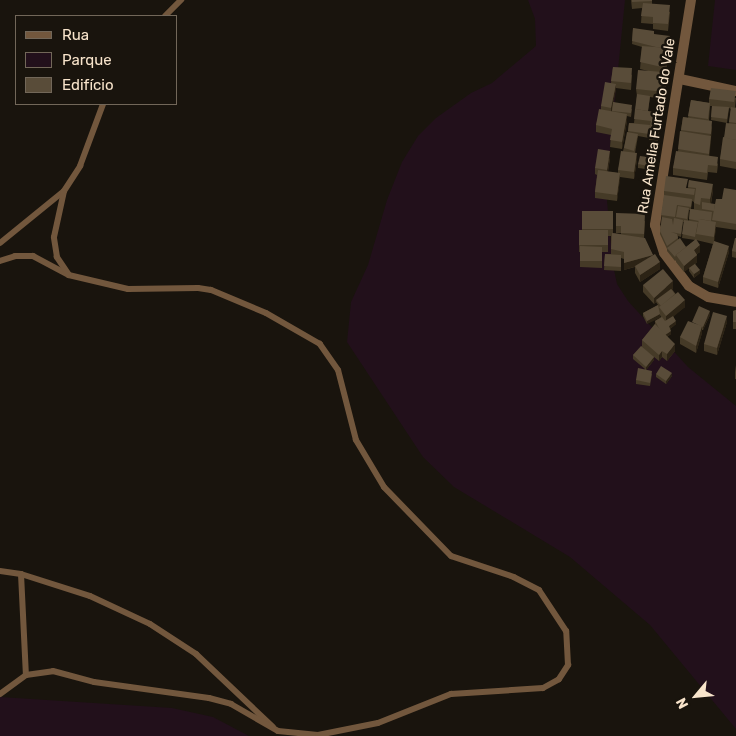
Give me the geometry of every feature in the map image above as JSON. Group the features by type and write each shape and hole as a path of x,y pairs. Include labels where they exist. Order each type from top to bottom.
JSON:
{"street":[{"name":"Rua Amelia Furtado do Vale","path":"691,0 680,79 656,204 656,235 670,263 689,286 708,297 736,302"},
{"path":"680,79 736,91"}],"lane":[{"path":"166,15 181,0"},
{"path":"0,243 64,191 80,166 103,105"},
{"path":"64,191 54,236 57,257 69,275"},
{"path":"0,261 15,256 33,256 69,275 128,290 198,288 211,290 266,313 320,344 338,370 356,440 384,487 451,556 514,577 539,590 566,631 569,654 565,673 543,688 451,694 358,729 318,735 278,731 231,704 209,698 94,682 53,671 26,674 0,694"},
{"path":"0,571 21,574 90,596 173,638 218,673 278,731"},
{"path":"21,574 26,674"}],"green space":[{"path":"528,0 625,0 606,190 613,265 617,284 628,301 688,367 736,406 736,729 650,625 570,557 454,487 423,457 347,342 351,302 368,265 387,200 402,162 418,136 436,118 471,93 492,83 536,46 535,19"},
{"path":"715,0 736,0 736,70 708,66"},
{"path":"0,697 172,708 213,717 249,736 0,736"}],"building":[{"path":"632,0 652,0 652,1 632,2"},
{"path":"643,3 670,5 668,24 653,23 653,17 641,16"},
{"path":"633,28 654,31 654,34 670,36 668,50 668,48 632,41"},
{"path":"642,46 668,48 666,68 640,62"},
{"path":"613,67 632,68 631,83 611,81"},
{"path":"638,70 663,72 661,85 666,86 665,92 636,89"},
{"path":"605,82 616,84 611,108 601,106"},
{"path":"711,88 736,91 734,102 709,99"},
{"path":"637,94 650,96 648,111 635,109"},
{"path":"691,100 710,103 708,119 688,116"},
{"path":"613,102 632,105 631,113 612,111"},
{"path":"712,106 729,107 727,119 711,117"},
{"path":"731,107 736,108 736,123 729,122"},
{"path":"599,109 627,114 622,142 610,140 612,129 596,125"},
{"path":"635,109 661,113 658,134 649,133 651,121 634,119"},
{"path":"683,117 712,121 711,134 681,130"},
{"path":"629,123 650,125 649,134 628,131"},
{"path":"726,123 736,124 736,140 724,138"},
{"path":"680,131 711,136 709,154 678,149"},
{"path":"627,132 638,134 634,151 624,148"},
{"path":"723,137 736,140 736,162 720,159"},
{"path":"598,149 610,151 607,170 595,168"},
{"path":"621,151 637,153 634,172 618,170"},
{"path":"676,151 718,157 717,166 708,165 707,173 673,168"},
{"path":"640,156 655,158 653,167 638,164"},
{"path":"598,170 620,173 617,195 595,192"},
{"path":"666,176 688,179 686,188 695,189 694,195 664,191"},
{"path":"689,180 713,184 710,199 701,198 700,205 694,203 696,188 688,187"},
{"path":"724,188 736,190 736,224 712,220 716,199 722,199"},
{"path":"664,195 692,199 691,207 677,205 675,217 661,215"},
{"path":"702,202 715,204 714,211 702,209"},
{"path":"678,206 689,208 687,219 676,217"},
{"path":"690,209 712,212 711,221 689,219"},
{"path":"582,211 613,211 613,229 582,229"},
{"path":"616,213 645,214 644,234 621,233 621,226 616,226"},
{"path":"662,217 672,219 673,225 674,218 683,220 681,234 671,232 677,234 678,238 667,246 660,231"},
{"path":"699,219 716,222 714,237 696,234"},
{"path":"684,220 698,222 695,237 682,234"},
{"path":"579,230 608,230 608,245 579,245"},
{"path":"612,233 645,238 653,255 624,263 624,252 611,249"},
{"path":"680,238 686,247 675,257 667,248"},
{"path":"736,238 736,252 732,251"},
{"path":"696,239 700,245 694,250 697,255 684,266 676,255"},
{"path":"714,241 729,246 718,282 703,277"},
{"path":"580,246 602,247 602,261 580,261"},
{"path":"605,254 621,255 621,267 604,266"},
{"path":"655,254 660,262 640,275 635,266"},
{"path":"695,264 700,270 694,274 689,268"},
{"path":"663,269 673,281 654,298 643,285"},
{"path":"671,289 675,294 661,306 656,300"},
{"path":"678,292 685,300 666,316 659,307"},
{"path":"658,305 660,314 647,321 643,313"},
{"path":"699,306 710,311 703,327 692,322"},
{"path":"736,310 736,322 733,322 733,311"},
{"path":"713,312 727,316 717,348 704,344"},
{"path":"673,316 676,321 669,326 671,331 665,335 655,321 662,317 665,321"},
{"path":"688,321 702,326 696,346 680,337"},
{"path":"655,324 675,344 667,354 662,351 659,355 642,340"},
{"path":"641,346 654,357 646,367 633,355"},
{"path":"661,366 672,373 666,381 656,374"},
{"path":"638,368 652,371 650,383 636,380"}]}
